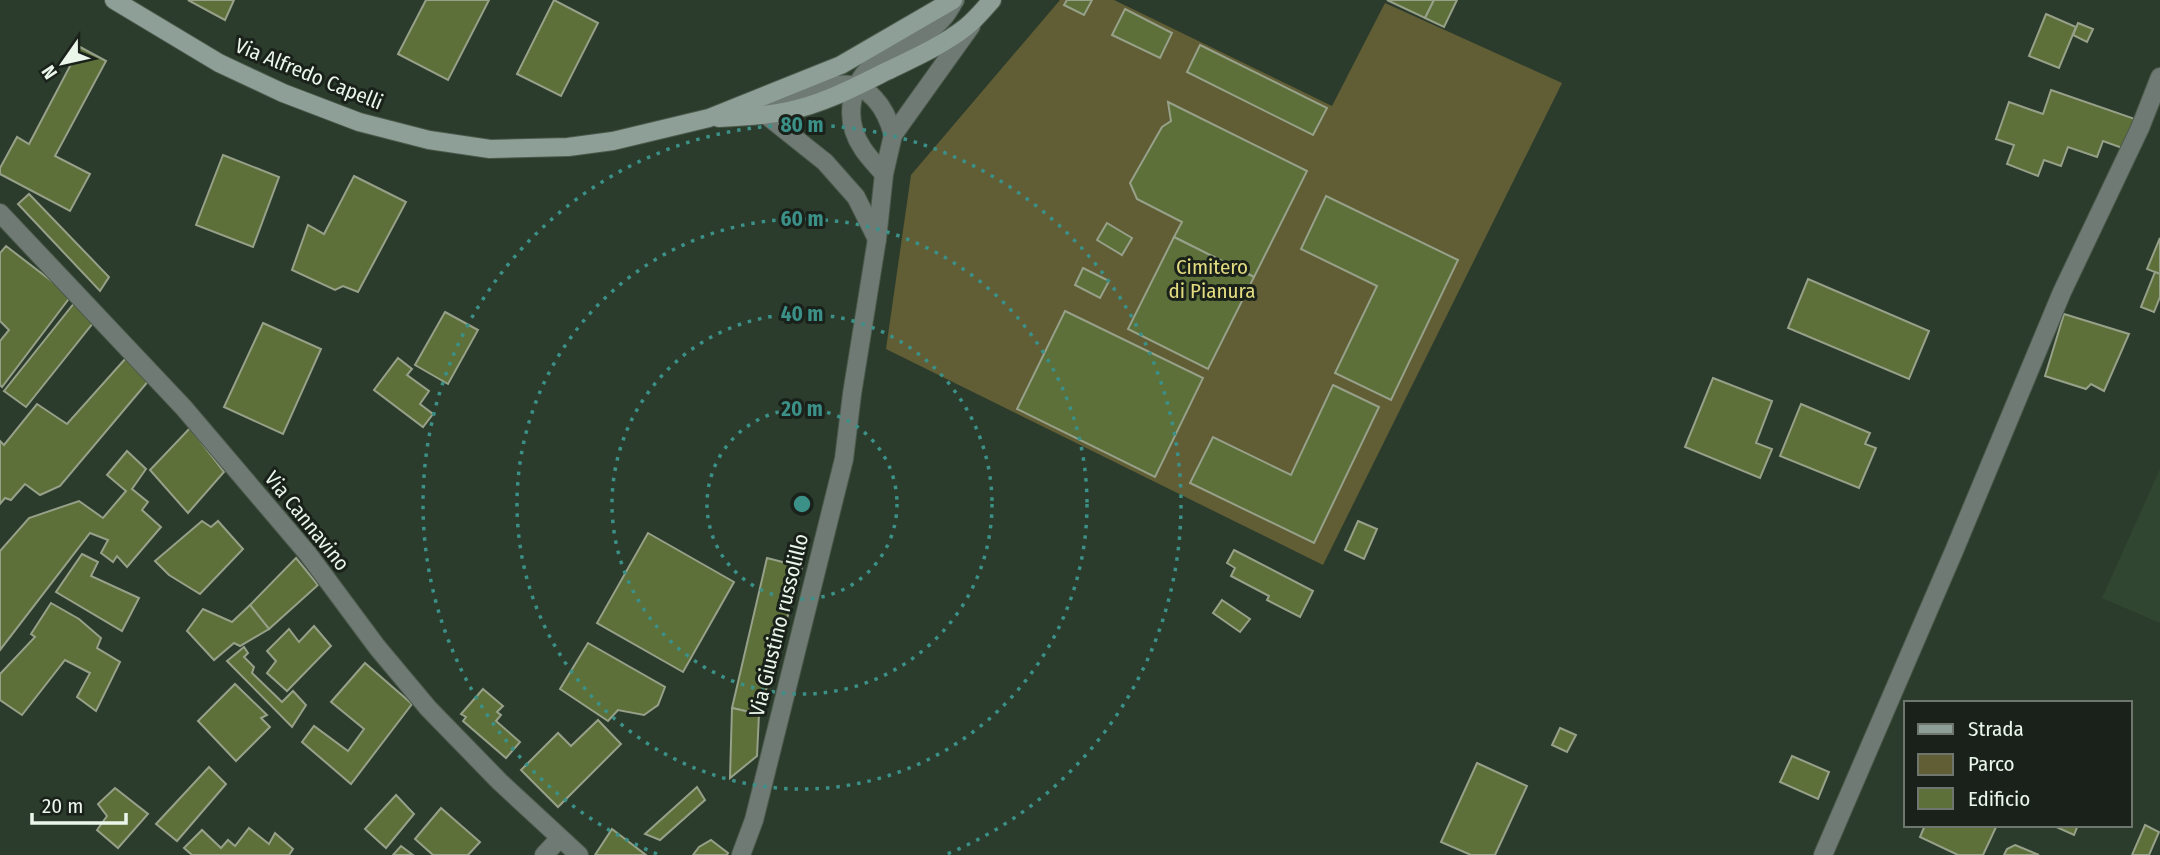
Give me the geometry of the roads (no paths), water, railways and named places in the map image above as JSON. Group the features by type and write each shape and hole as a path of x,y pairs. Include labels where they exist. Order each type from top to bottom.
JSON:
{"street":[{"name":"Via Alfredo Capelli","path":"114,0 219,63 284,93 359,122 429,141 490,149 568,147 624,138 709,118 766,115 821,102 914,58 955,34 976,18 992,0"},
{"name":"Via Alfredo Capelli","path":"709,118 841,65 954,0"},
{"name":"Via Alfredo Capelli","path":"855,87 866,71 880,60 943,19 954,0"},
{"path":"893,135 976,18"},
{"path":"1823,855 2062,292 2140,128 2160,77"},
{"name":"Via Alfredo Capelli","path":"754,98 791,97 837,85 855,87"},
{"path":"884,174 862,148 853,128 852,104 855,87 865,90 881,104 889,118 893,135"},
{"path":"766,115 825,162 856,197 877,239"},
{"name":"Via Giustino russolillo","path":"741,855 754,820 844,459 877,239 884,174 893,135"},
{"name":"Via Cannavino","path":"0,214 184,408 308,554 377,647 428,708 579,855"},
{"path":"544,855 560,838"}],"park label":[{"name":"Cimitero di Pianura","path":"1212,279"}]}
